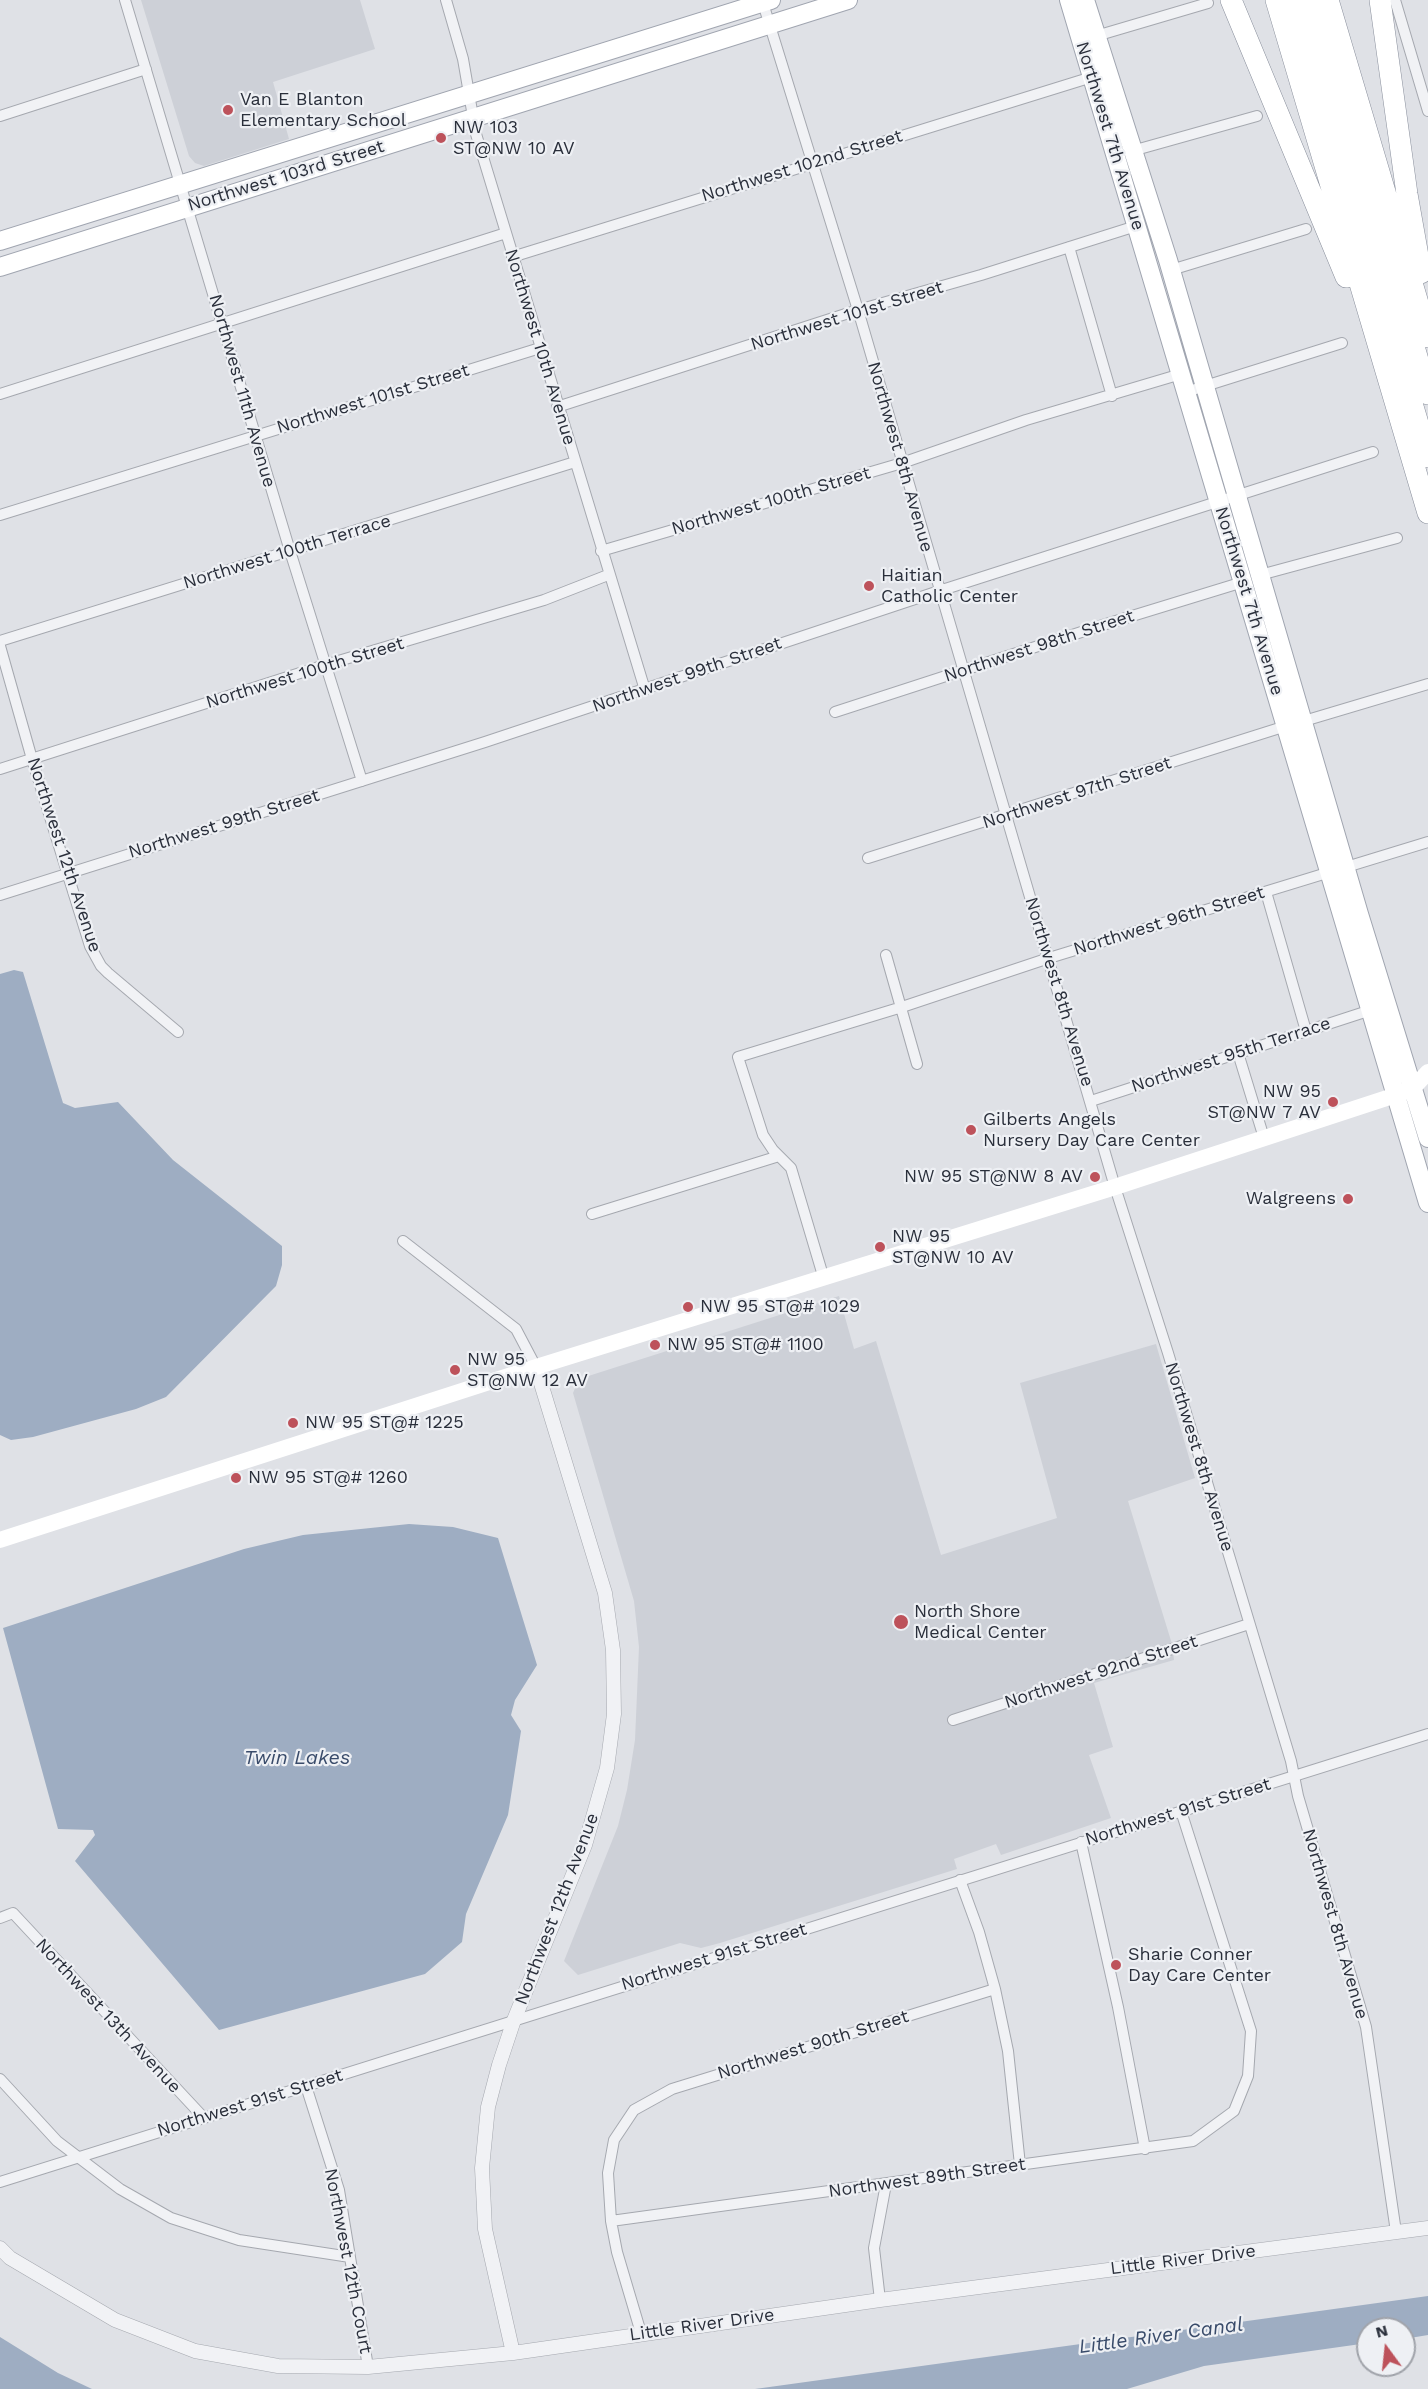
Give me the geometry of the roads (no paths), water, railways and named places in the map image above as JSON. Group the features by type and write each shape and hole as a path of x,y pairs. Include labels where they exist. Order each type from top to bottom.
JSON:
{"highway":[{"path":"1231,0 1392,391"},
{"path":"1276,0 1428,513"},
{"path":"1292,0 1428,457"},
{"path":"1311,0 1428,394"},
{"path":"1328,0 1428,337"},
{"path":"1380,0 1407,194 1428,312"}],"main road":[{"name":"Northwest 103rd Street","path":"0,267 848,0"},
{"name":"Northwest 7th Avenue","path":"1069,0 1243,582 1295,724 1310,777 1323,788 1338,870 1371,1010 1412,1091 1428,1203"},
{"name":"Northwest 7th Avenue","path":"1085,0 1171,270 1260,575 1295,724 1338,870 1428,1137"},
{"name":"Northwest 103rd Street","path":"0,241 765,1"},
{"path":"1092,77 1104,92 1118,141 1132,151"},
{"path":"1136,226 1150,238 1167,294 1181,309"},
{"path":"0,1540 536,1367 1115,1187 1412,1091 1428,1072"}],"street":[{"name":"Northwest 11th Avenue","path":"125,0 255,436 362,781"},
{"name":"Northwest 10th Avenue","path":"446,0 464,59 471,118 608,575 645,690"},
{"path":"1395,0 1428,111"},
{"name":"Northwest 8th Avenue","path":"765,1 1115,1187 1168,1353 1249,1624 1366,2027 1396,2232"},
{"path":"1096,36 1208,3"},
{"path":"1416,69 1428,65"},
{"path":"0,116 146,69"},
{"name":"Northwest 102nd Street","path":"512,257 1092,77"},
{"path":"1132,151 1257,116"},
{"name":"Northwest 101st Street","path":"557,407 858,310 981,275 1136,226"},
{"path":"1171,270 1306,229"},
{"path":"0,394 506,233"},
{"path":"1069,247 1112,396"},
{"path":"1186,392 1342,343"},
{"name":"Northwest 101st Street","path":"0,515 540,348"},
{"name":"Northwest 100th Street","path":"601,551 902,463 1026,420 1181,374"},
{"name":"Northwest 99th Street","path":"0,895 645,690 939,591 1373,452"},
{"name":"Northwest 100th Terrace","path":"0,641 574,462"},
{"path":"1260,575 1397,538"},
{"name":"Northwest 100th Street","path":"0,769 325,665 544,600 608,575"},
{"name":"Northwest 98th Street","path":"835,712 1243,582"},
{"name":"Northwest 12th Avenue","path":"0,646 32,759 90,945 101,966 178,1032"},
{"name":"Northwest 97th Street","path":"868,858 1428,684"},
{"name":"Northwest 96th Street","path":"780,1156 763,1135 738,1057 902,1007 1049,958 1428,842"},
{"path":"1266,892 1306,1031"},
{"path":"886,955 917,1064"},
{"name":"Northwest 95th Terrace","path":"1091,1101 1371,1010"},
{"path":"1238,1053 1264,1138"},
{"path":"592,1214 780,1156 790,1168 824,1278"},
{"name":"Northwest 12th Avenue","path":"404,1241 516,1329 536,1367 605,1593 613,1650 614,1714 607,1768 585,1845 514,2020 488,2107 482,2168 485,2229 513,2353"},
{"name":"Northwest 92nd Street","path":"953,1720 1249,1624"},
{"name":"Northwest 91st Street","path":"0,2182 1428,1734"},
{"name":"Northwest 89th Street","path":"611,2221 1193,2141 1234,2111 1248,2076 1251,2031 1181,1811"},
{"path":"1081,1842 1118,2007 1145,2149"},
{"path":"960,1880 979,1932 995,1989 1008,2051 1020,2165"},
{"name":"Northwest 13th Avenue","path":"0,1918 13,1913 204,2118"},
{"name":"Northwest 90th Street","path":"611,2221 608,2173 614,2140 634,2110 672,2089 995,1989"},
{"path":"0,2079 57,2141 120,2189 171,2218 239,2240 350,2257"},
{"name":"Northwest 12th Court","path":"306,2086 339,2190 368,2367"},
{"path":"880,2300 874,2248 886,2184"},
{"path":"611,2221 617,2252 641,2333"},
{"name":"Little River Drive","path":"0,2248 10,2258 115,2320 195,2351 278,2366 368,2367 513,2353 880,2300 1428,2228"}],"water":[{"path":"14,970 23,972 63,1103 75,1108 118,1102 173,1160 282,1246 282,1265 276,1286 166,1397 136,1409 33,1437 11,1440 0,1435 0,974"},
{"name":"Twin Lakes","path":"409,1524 453,1527 498,1538 537,1665 515,1700 511,1715 521,1731 508,1815 466,1914 462,1942 425,1974 219,2030 75,1861 95,1835 93,1830 58,1829 3,1628 244,1549 303,1535"},
{"name":"Little River Canal","path":"1428,2296 1428,2335 1416,2337 1416,2317 1356,2317 1356,2345 1204,2366 1127,2389 755,2389"},
{"path":"0,2337 58,2373 92,2389 0,2389"}],"place":[{"name":"Van E Blanton Elementary School","path":"228,110"},
{"name":"NW 103 ST@NW 10 AV","path":"441,138"},
{"name":"Haitian Catholic Center","path":"869,586"},
{"name":"NW 95 ST@NW 7 AV","path":"1333,1102"},
{"name":"Gilberts Angels Nursery Day Care Center","path":"971,1130"},
{"name":"NW 95 ST@NW 8 AV","path":"1095,1177"},
{"name":"Walgreens","path":"1348,1199"},
{"name":"NW 95 ST@NW 10 AV","path":"880,1247"},
{"name":"NW 95 ST@# 1029","path":"688,1307"},
{"name":"NW 95 ST@# 1100","path":"655,1345"},
{"name":"NW 95 ST@NW 12 AV","path":"455,1370"},
{"name":"NW 95 ST@# 1225","path":"293,1423"},
{"name":"NW 95 ST@# 1260","path":"236,1478"},
{"name":"North Shore Medical Center","path":"901,1622"},
{"name":"Sharie Conner Day Care Center","path":"1116,1965"}]}
